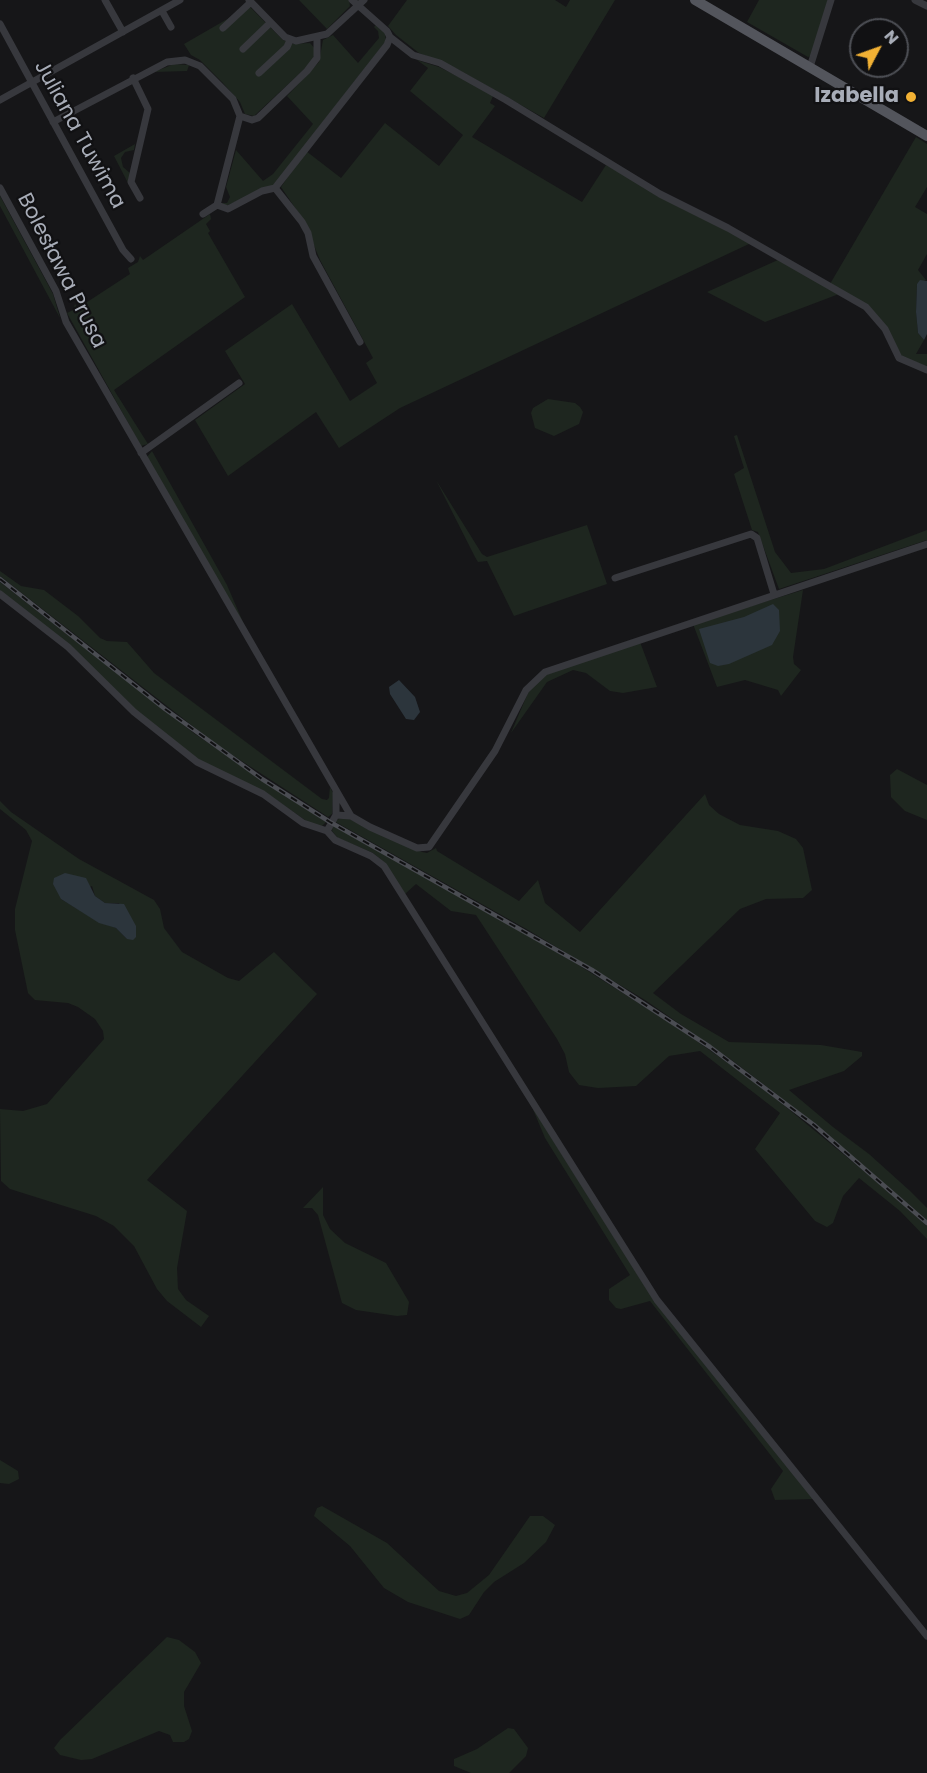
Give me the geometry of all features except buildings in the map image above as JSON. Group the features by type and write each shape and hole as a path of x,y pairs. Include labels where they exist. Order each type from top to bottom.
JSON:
{"main road":[{"path":"695,0 927,136"}],"street":[{"path":"105,0 123,32"},
{"path":"0,100 180,0"},
{"path":"223,28 250,1 290,40 317,38 332,31 355,3 364,0"},
{"path":"810,67 831,0"},
{"path":"915,0 927,6"},
{"path":"355,3 413,55 440,63 506,100 660,194 728,228 866,307 885,329 899,358 927,370"},
{"path":"162,11 171,27"},
{"path":"243,49 270,23"},
{"name":"Juliana Tuwima","path":"0,24 123,250 131,259"},
{"path":"217,205 228,209 262,191 276,188 387,45 390,36"},
{"path":"240,116 252,120 258,118 307,71 317,58 317,38"},
{"path":"260,73 287,47 290,40"},
{"path":"53,122 167,62 179,60 205,69 233,99 240,116 217,205 203,214"},
{"path":"133,78 148,110 131,182 140,198"},
{"name":"Bolesława Prusa","path":"0,188 56,291 66,322 351,816"},
{"path":"276,188 302,222 308,233 314,256 360,342"},
{"path":"141,453 239,383"},
{"path":"615,578 754,534 774,594"},
{"path":"336,815 351,816 417,848 429,847 495,751 526,690 540,675 594,654 927,544"},
{"path":"0,594 68,647 134,712 197,762 274,800 303,824 327,831 335,840 378,860 388,872 657,1300 927,1636"},
{"path":"327,831 336,815 336,792"}],"shaded area":[{"path":"299,0 349,0 350,6 327,29"},
{"path":"407,0 555,0 566,7 570,0 615,0 544,118 459,70 419,53 396,35 388,26"},
{"path":"759,0 828,0 811,56 808,57 747,22"},
{"path":"246,3 283,40 292,44 310,43 316,50 312,62 254,116 245,114 240,102 200,60 191,55 184,44 229,18"},
{"path":"376,25 385,33 386,41 274,185 226,206 222,203 227,203 230,197 226,187 236,150 263,181 273,174 313,124 287,96 319,62 323,40 333,35 358,63 379,38 378,31 374,27"},
{"path":"417,60 439,67 491,93 493,96 490,103 495,106 472,137 582,202 606,165 751,243 400,408 339,448 316,412 228,476 195,420 245,384 225,351 292,304 350,401 377,383 366,363 373,358 320,260 304,221 281,187 306,151 341,178 385,123 439,166 463,135 410,91 428,68"},
{"path":"174,64 189,65 187,71 154,72"},
{"path":"916,137 927,144 927,187 915,207 927,214 927,254 918,270 926,280 917,284 916,312 918,333 924,340 916,354 927,354 927,368 902,357 882,321 870,308 830,284"},
{"path":"135,144 134,150 125,152 121,158 123,167 130,173 128,183 114,156"},
{"path":"0,196 53,294 60,318 0,206"},
{"path":"210,214 211,219 206,224 210,231 208,233 245,297 114,390 148,444 141,446 67,313 73,310 75,304 78,308 130,274 128,268 138,262 140,256 143,260"},
{"path":"780,259 839,294 765,322 707,292"},
{"path":"920,280 927,281 927,334 924,340 918,333 916,312 917,284"},
{"path":"548,399 575,403 580,407 583,412 579,424 554,436 535,428 531,413 533,408"},
{"path":"737,435 775,552 791,573 824,569 927,530 927,540 779,589 758,532 752,530 734,474 744,468 734,436"},
{"path":"152,451 227,585 246,629 147,457"},
{"path":"436,480 482,554 487,557 587,525 607,584 514,616 487,561 478,562 475,557"},
{"path":"0,571 21,586 44,590 78,616 100,638 107,641 127,642 154,673 322,799 329,798 330,787 333,793 332,814 328,817 217,745 0,576"},
{"path":"0,582 195,734 326,822 321,827 312,825 272,797 209,768 138,713 0,591"},
{"path":"803,590 793,657 794,664 801,670 781,696 778,690 745,680 717,687 693,624"},
{"path":"773,604 779,610 780,631 772,645 729,664 718,666 710,663 699,629 744,617"},
{"path":"640,642 657,687 623,693 610,691 586,673 573,670 547,682 511,733 530,688 545,675"},
{"path":"399,680 415,697 420,712 414,720 406,719 390,694 389,687"},
{"path":"897,769 927,785 927,820 905,811 891,797 890,775"},
{"path":"705,794 709,805 719,814 740,825 778,831 796,839 803,848 812,890 803,898 766,899 740,909 653,993 681,1014 729,1042 821,1045 862,1052 862,1056 844,1071 789,1090 869,1154 909,1190 927,1208 927,1220 801,1113 733,1061 645,1000 528,930 334,821 345,817 422,852 427,853 436,848 437,851 519,901 538,880 545,903 580,932"},
{"path":"0,801 11,812 79,859 154,900 160,909 164,928 182,952 228,978 239,981 274,952 317,994 147,1180 187,1211 177,1268 178,1289 186,1300 209,1316 201,1327 167,1301 157,1289 134,1246 114,1226 96,1216 10,1189 1,1181 0,1109 23,1111 47,1104 104,1039 103,1031 95,1019 78,1007 68,1003 35,1000 28,993 15,930 15,909 32,841 26,830 0,809","holes":["92,886 95,896 105,903 119,903 127,939 116,928 99,922 61,899"]},
{"path":"333,825 569,959 675,1026 758,1084 876,1181 927,1226 927,1239 900,1211 859,1178 843,1196 833,1223 827,1227 815,1221 755,1149 780,1113 700,1051 669,1056 636,1086 598,1088 579,1085 569,1072 565,1054 557,1039 476,915 451,911 416,884 405,894 384,862 373,853 338,838 332,831"},
{"path":"65,873 86,878 95,896 105,903 124,904 136,926 136,937 133,940 127,939 116,928 99,923 61,899 53,884 54,878"},
{"path":"532,1107 655,1302 814,1499 775,1500 771,1489 783,1471 650,1301 621,1309 616,1308 609,1300 609,1289 630,1275 545,1138"},
{"path":"323,1187 323,1215 330,1229 345,1243 386,1263 409,1302 407,1315 397,1316 356,1310 342,1303 318,1215 312,1208 303,1208"},
{"path":"0,1460 18,1471 19,1479 9,1484 0,1483"},
{"path":"322,1506 387,1543 439,1591 456,1596 467,1593 489,1575 530,1516 543,1516 555,1525 546,1542 524,1563 494,1582 484,1592 469,1615 460,1619 408,1602 384,1588 350,1546 314,1516 317,1508"},
{"path":"167,1637 179,1640 195,1652 201,1663 184,1692 184,1706 192,1731 189,1739 184,1742 173,1742 170,1735 159,1731 92,1759 81,1760 60,1755 54,1748 60,1740"},
{"path":"508,1728 514,1729 528,1748 526,1756 509,1773 471,1773 454,1766 454,1759 477,1749"}],"railway":[{"path":"0,579 165,709 262,779 330,822 592,970 710,1047 814,1125 927,1223"}],"place":[{"name":"Izabella","path":"911,97"}]}
